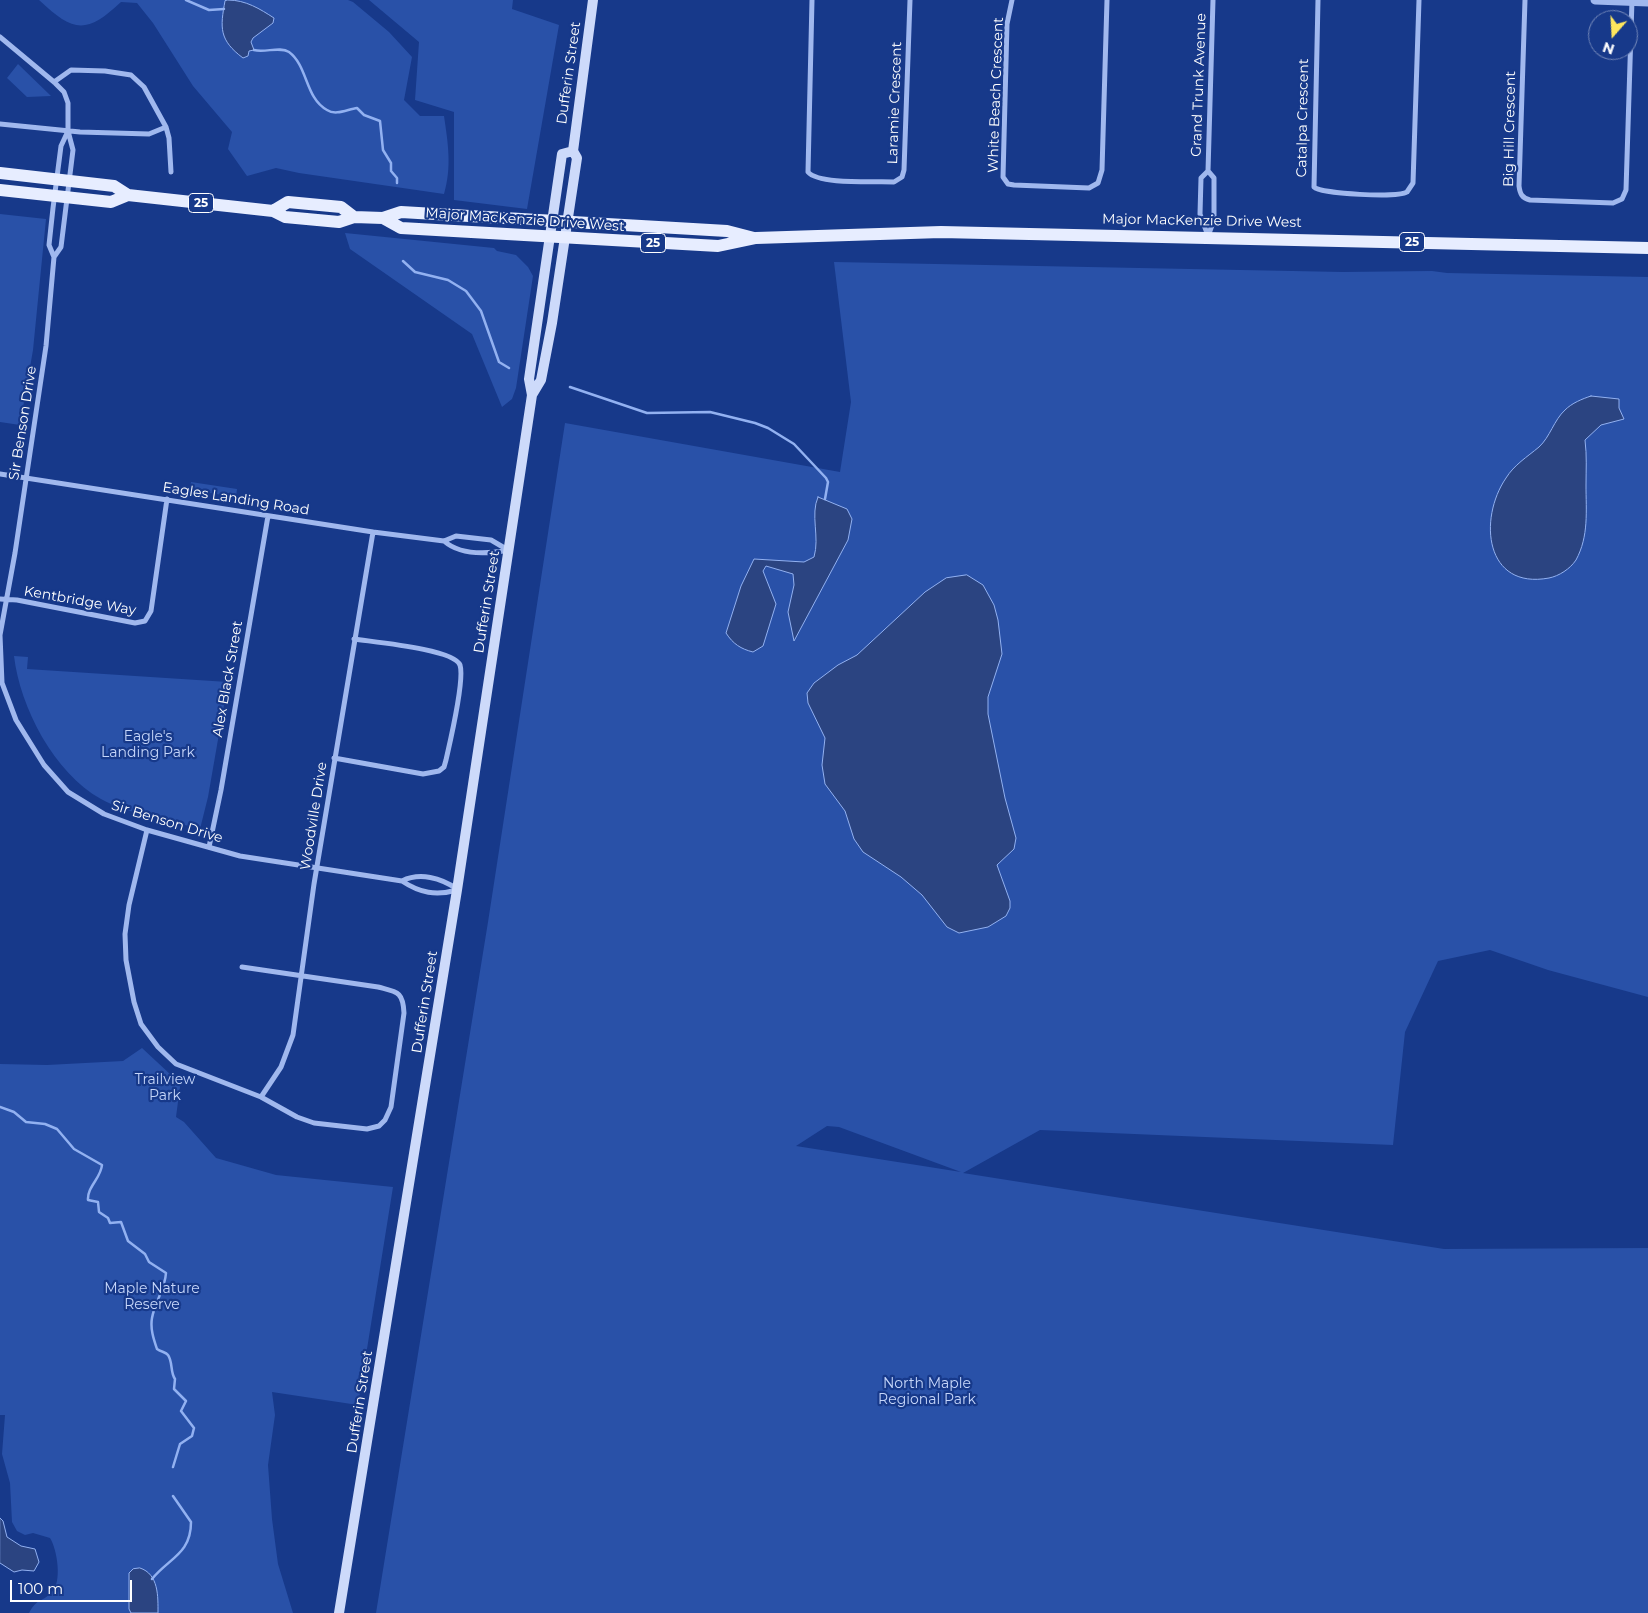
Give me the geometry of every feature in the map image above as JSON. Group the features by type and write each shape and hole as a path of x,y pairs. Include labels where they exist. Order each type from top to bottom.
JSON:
{"main road":[{"name":"Dufferin Street","path":"532,395 541,380 565,238 576,158 573,151 593,0"},
{"name":"Dufferin Street","path":"339,1613 457,890 509,550 532,395 530,378 562,154 573,151"},
{"name":"Major MacKenzie Drive West","path":"0,173 114,186 128,195 273,211 285,217 340,222 354,217 383,218 400,212 727,231 756,238"},
{"name":"Major MacKenzie Drive West","path":"0,190 111,202 128,195"},
{"name":"Major MacKenzie Drive West","path":"383,218 400,228 718,246 756,238 941,232 1208,236 1648,248"}],"street":[{"name":"Laramie Crescent","path":"812,0 808,172 811,176 822,180 894,182 902,176 904,170 910,0"},
{"name":"White Beach Crescent","path":"1012,0 1007,24 1003,177 1008,184 1014,185 1089,188 1098,183 1102,170 1107,0"},
{"name":"Grand Trunk Avenue","path":"1208,236 1214,220 1214,178 1208,171 1213,0"},
{"name":"Catalpa Crescent","path":"1318,0 1314,187 1323,192 1396,195 1407,192 1412,183 1419,0"},
{"name":"Big Hill Crescent","path":"1525,0 1519,191 1524,198 1530,200 1613,203 1622,199 1626,190 1632,1"},
{"path":"1595,0 1648,2"},
{"path":"0,37 64,92 68,103 68,131 73,150 62,181"},
{"path":"54,82 71,70 127,73 142,84 166,127 169,138 171,172"},
{"path":"0,124 68,131 149,134 166,127"},
{"path":"60,196 62,139 68,131"},
{"name":"Grand Trunk Avenue","path":"1208,171 1201,178 1200,212 1208,236"},
{"name":"Sir Benson Drive","path":"62,181 49,245 54,257 46,346 26,477 3,600 0,635 2,683 16,720 44,766 68,792 104,814 147,830 240,856 402,881 415,890 439,894 457,890"},
{"name":"Sir Benson Drive","path":"54,257 61,248 60,196"},
{"name":"Eagles Landing Road","path":"0,474 373,532 444,541 456,536 491,540 509,550"},
{"name":"Kentbridge Way","path":"3,600 135,623 144,621 151,612 167,499"},
{"name":"Alex Black Street","path":"209,847 221,790 268,516"},
{"name":"Woodville Drive","path":"262,1097 281,1067 294,1035 334,758 373,532"},
{"name":"Eagles Landing Road","path":"444,541 452,549 486,553 509,550"},
{"path":"334,758 423,774 444,767 460,680 460,665 455,659 440,653 354,639"},
{"path":"147,830 129,904 125,934 126,960 134,1002 141,1024 158,1047 176,1064 262,1097 297,1117 341,1128 367,1130 379,1126 385,1120 391,1107 404,1012 404,999 400,994 378,987 242,967"},
{"name":"Sir Benson Drive","path":"402,881 412,876 444,880 457,890"}],"green space":[{"path":"39,0 348,0 353,2 389,32 412,57 404,100 420,116 444,116 449,165 444,194 276,168 247,176 228,149 232,132 193,86 153,23 137,3 121,2 98,20 80,25 61,18"},
{"path":"369,0 513,0 512,9 559,25 527,209 454,200 454,112 415,100 419,42"},
{"path":"18,64 51,96 27,97 7,78"},
{"path":"0,214 46,219 33,350 20,425 0,422"},
{"path":"345,233 494,248 497,251 516,255 528,267 533,276 516,388 512,399 502,407 472,334 350,249"},
{"name":"North Maple Regional Park","path":"834,262 1343,272 1432,271 1447,273 1648,277 1648,997 1548,970 1490,950 1438,961 1405,1032 1393,1145 1040,1130 963,1173 1444,1249 1648,1248 1648,1613 376,1613 488,922 565,423 840,472 851,402","holes":["827,1126 839,1127 961,1172 796,1146"]},
{"path":"191,482 237,489 236,497 190,490"},
{"name":"Eagle's Landing Park","path":"14,656 28,657 27,669 228,682 208,797 200,829 124,809 112,804 101,799 68,773 54,756 32,717 18,676"},
{"name":"Maple Nature Reserve","path":"142,1048 171,1075 181,1079 176,1117 184,1122 216,1158 276,1175 393,1187 358,1405 272,1392 275,1415 268,1465 272,1519 278,1564 293,1613 29,1613 34,1605 48,1596 55,1588 58,1566 53,1543 50,1538 33,1533 25,1535 17,1531 12,1522 10,1483 2,1454 5,1415 0,1415 0,1064 47,1065 123,1061"}],"shaded area":[{"path":"225,1 247,3 274,18 273,23 253,38 251,42 254,50 249,51 248,56 243,58 229,45 223,33 223,10"},
{"path":"1591,396 1619,399 1619,408 1624,419 1601,425 1585,440 1586,523 1583,542 1576,560 1564,572 1549,578 1528,579 1511,573 1500,562 1493,548 1490,531 1497,495 1509,473 1543,443 1565,410 1574,403"},
{"path":"818,497 847,509 852,519 848,540 794,641 788,612 794,585 793,574 766,566 763,571 776,604 763,646 753,652 741,648 726,633 741,586 754,559 804,562 814,557 816,549 815,511"},
{"path":"967,575 983,585 994,605 998,620 1002,654 988,697 988,714 1005,798 1016,838 1014,849 997,865 1010,901 1010,908 1006,916 988,927 959,933 947,927 922,895 901,877 863,852 854,839 845,811 825,784 822,765 825,738 808,703 807,693 814,683 838,665 857,655 925,592 946,578"},
{"path":"0,1518 3,1521 7,1537 21,1546 35,1549 39,1562 34,1571 22,1570 14,1572 0,1563"},
{"path":"140,1568 151,1575 154,1581 158,1613 131,1613 129,1609 129,1573 133,1569"}],"waterway":[{"path":"186,0 209,10 224,9"},
{"path":"254,50 285,50 289,52 300,65 314,98 327,110 338,112 357,108 364,115 380,121 383,150 391,163 391,171 397,178 397,183"},
{"path":"403,261 415,272 448,280 466,291 481,311 499,362 509,368"},
{"path":"570,387 647,413 710,412 768,428 794,444 826,478 828,482 825,499"},
{"path":"0,1107 14,1112 26,1122 45,1124 57,1129 74,1149 102,1165 88,1195 88,1200 98,1202 99,1212 108,1218 110,1223 121,1222 128,1241 145,1254 149,1262 166,1273 164,1285 152,1318 153,1334 157,1349 166,1353 170,1358 172,1373 175,1379 174,1389 186,1401 181,1411 194,1428 192,1436 180,1444 173,1467"},
{"path":"152,1579 183,1549 190,1533 191,1522 173,1496"}],"park label":[{"name":"Trailview Park","path":"165,1088"}]}
